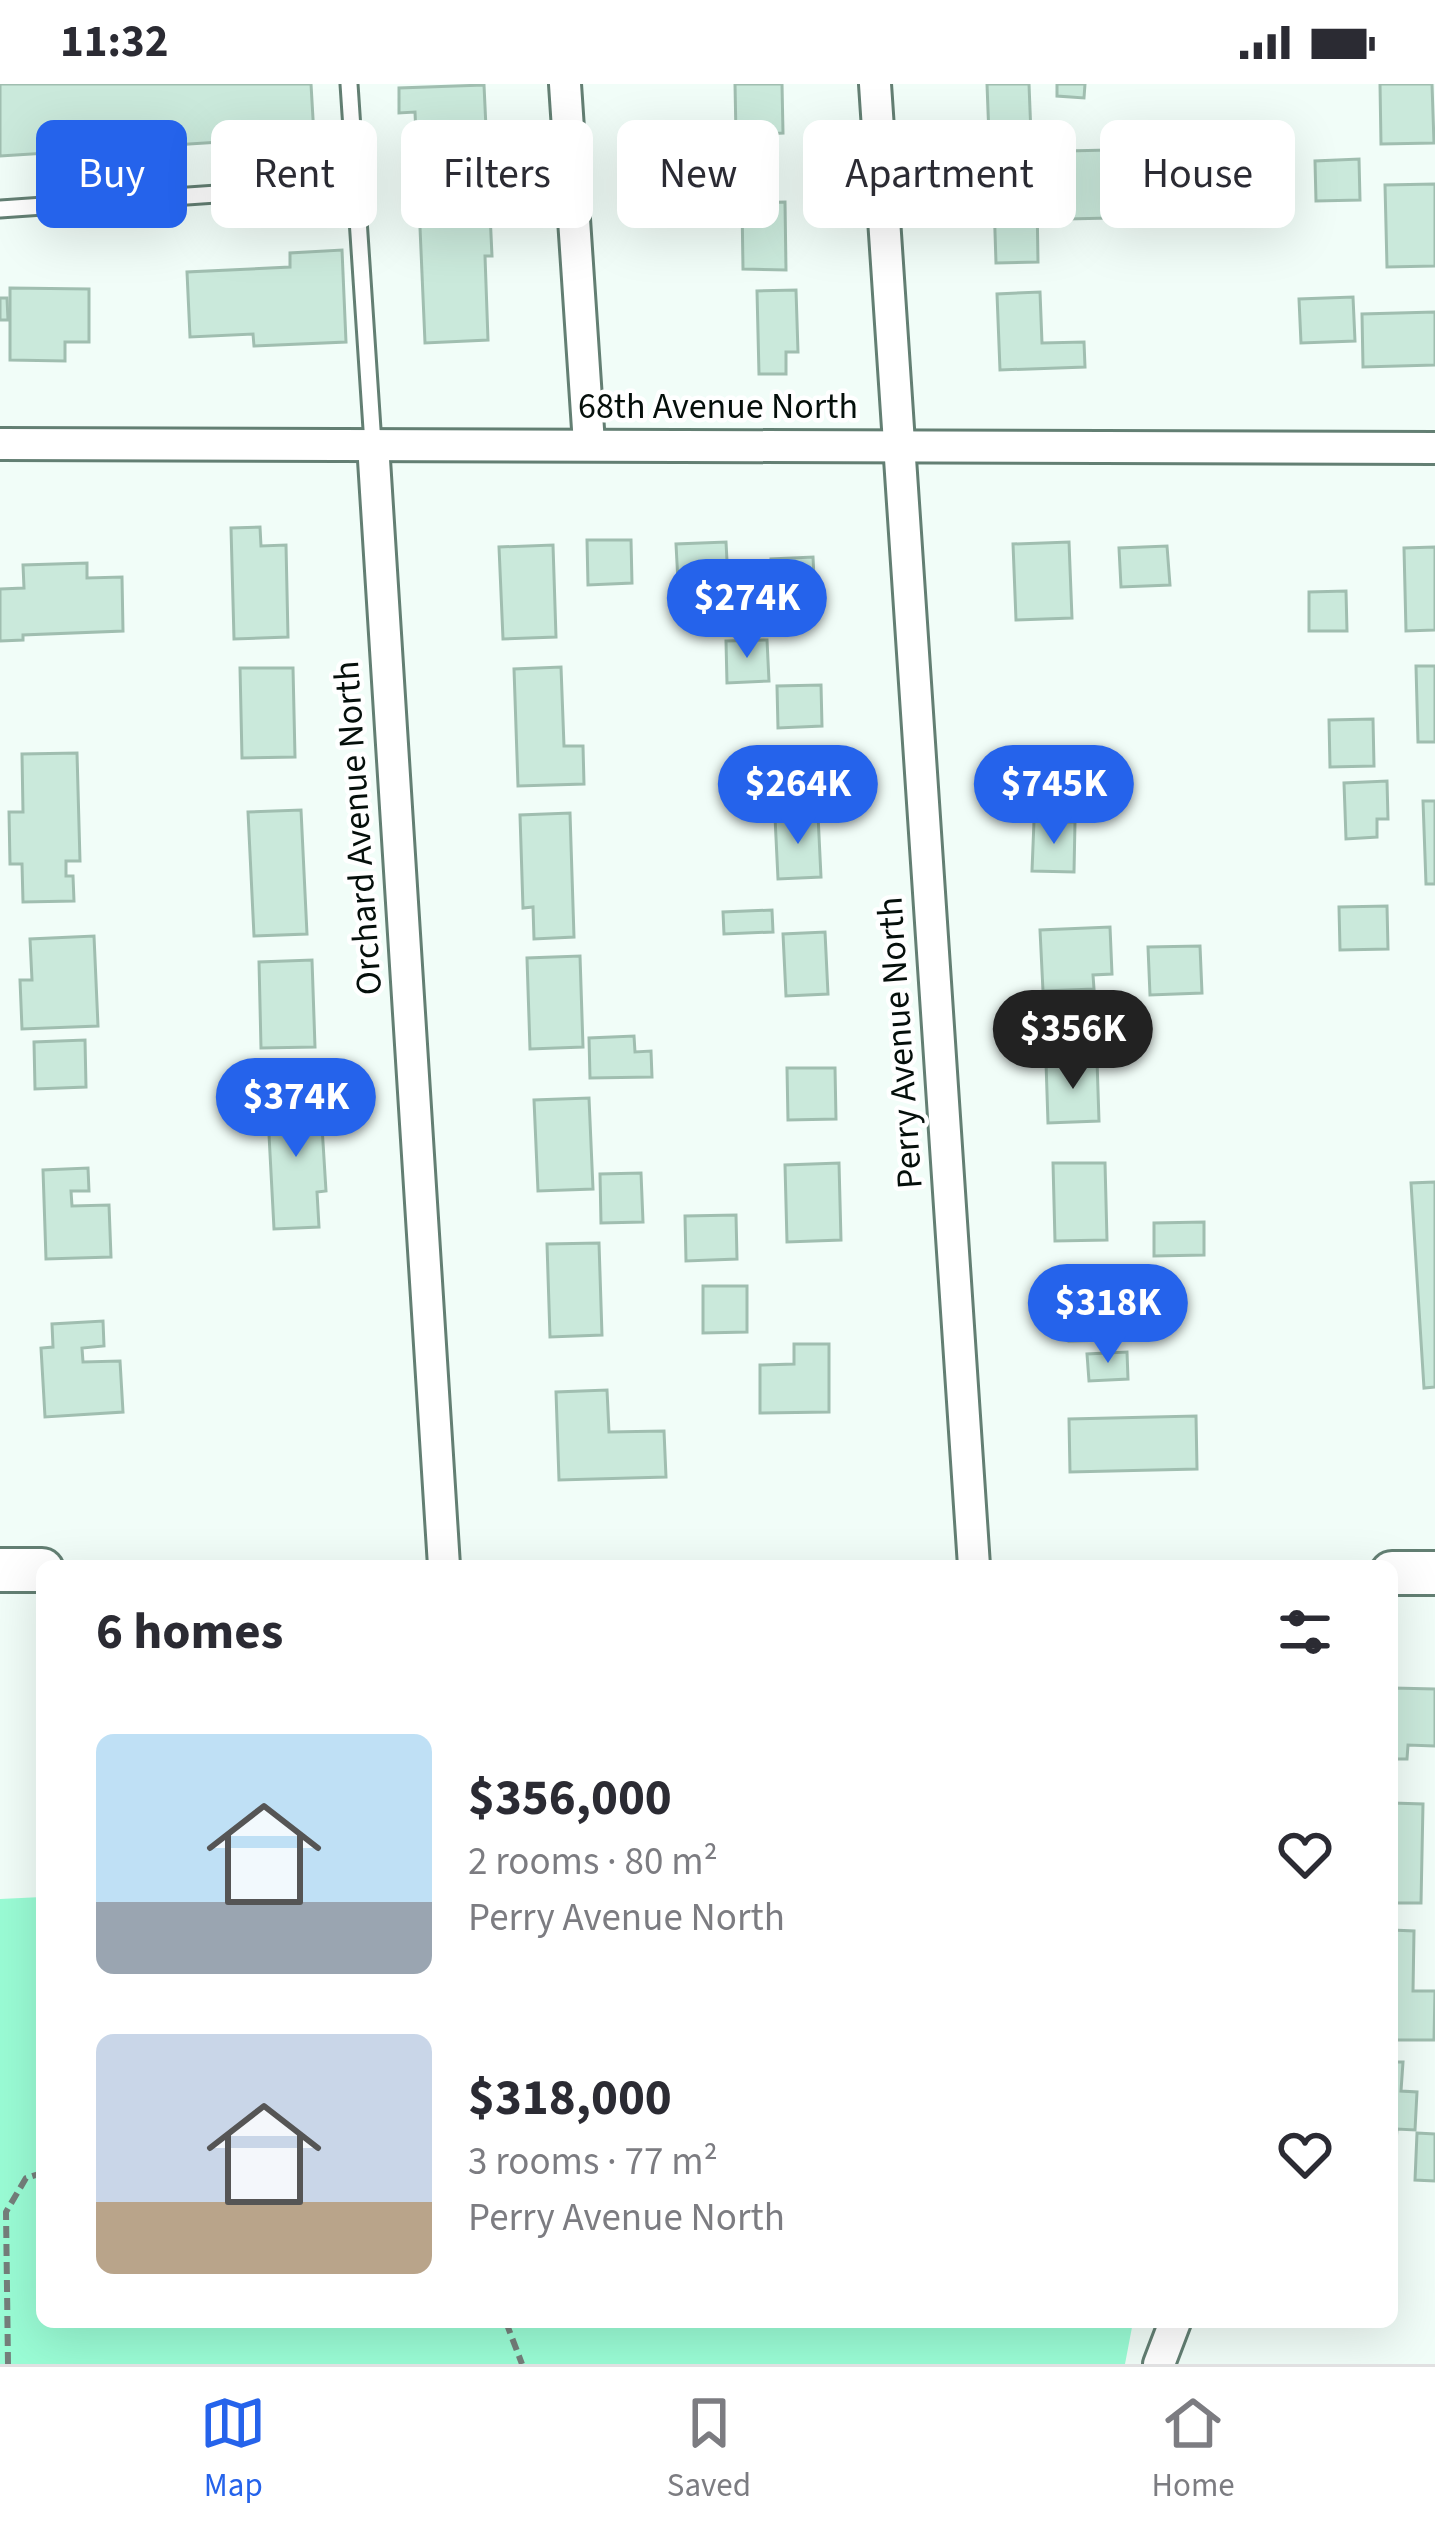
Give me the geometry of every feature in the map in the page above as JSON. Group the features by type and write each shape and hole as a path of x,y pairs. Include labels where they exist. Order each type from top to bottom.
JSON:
{"street":[{"path":"566,84 589,444"},
{"name":"Perry Avenue North","path":"875,84 974,1560"},
{"name":"68th Avenue North","path":"0,444 1435,448"},
{"name":"Orchard Avenue North","path":"374,444 444,1560"},
{"path":"0,1570 36,1570"},
{"path":"1398,1573 1435,1573"},
{"path":"1159,2364 1173,2328"}],"lane":[{"path":"350,84 374,444"},
{"path":"0,208 211,195"}],"path":[{"path":"8,2364 6,2212 26,2178 36,2175"},
{"path":"508,2328 522,2364"}],"green space":[{"path":"36,1897 36,2328 1132,2328 1125,2364 0,2364 0,1899"}],"building":[{"path":"0,84 311,84 313,120 211,120 211,143 187,144 187,120 36,120 36,154 0,156"},
{"path":"735,84 782,84 783,133 779,133 779,120 736,120"},
{"path":"987,84 1029,84 1030,120 988,120"},
{"path":"1057,84 1085,84 1084,98 1057,96"},
{"path":"1380,84 1432,84 1434,143 1381,144"},
{"path":"484,85 486,120 415,120 415,112 399,113 399,88"},
{"path":"1100,150 1100,218 1076,219 1076,151"},
{"path":"1359,159 1360,200 1316,201 1315,161"},
{"path":"1435,184 1435,266 1387,267 1385,185"},
{"path":"779,202 785,202 786,270 743,269 742,228 779,228"},
{"path":"420,228 491,228 492,256 485,256 488,340 425,343"},
{"path":"995,228 1037,228 1038,262 996,263"},
{"path":"342,250 346,342 254,346 253,334 190,337 187,272 290,267 290,253"},
{"path":"10,288 89,289 89,342 65,342 65,361 10,360"},
{"path":"796,290 798,352 786,352 786,374 759,374 757,291"},
{"path":"1040,292 1042,343 1084,342 1085,367 1000,370 997,294"},
{"path":"1353,297 1355,341 1301,343 1299,299"},
{"path":"0,298 7,298 8,320 0,320"},
{"path":"1435,312 1435,365 1363,367 1362,314"},
{"path":"260,527 261,546 286,545 288,637 234,639 231,528"},
{"path":"587,540 631,540 632,583 588,585"},
{"path":"726,542 728,580 678,582 676,544"},
{"path":"1069,542 1072,618 1016,620 1013,544"},
{"path":"553,545 556,637 503,639 499,547"},
{"path":"1167,546 1170,585 1121,587 1119,548"},
{"path":"1435,547 1435,630 1406,631 1404,548"},
{"path":"813,557 816,620 774,621 771,559"},
{"path":"87,563 87,578 122,577 123,631 23,635 23,640 0,641 0,589 24,588 23,565"},
{"path":"1346,591 1347,631 1309,631 1309,592"},
{"path":"767,640 769,681 727,683 726,641"},
{"path":"1416,666 1435,666 1435,742 1418,742"},
{"path":"561,667 564,746 583,746 584,784 518,786 514,669"},
{"path":"240,668 293,668 295,757 242,758"},
{"path":"821,685 822,726 778,728 777,686"},
{"path":"1373,719 1374,766 1330,767 1329,720"},
{"path":"77,753 80,861 66,861 66,876 73,876 74,901 23,902 22,864 10,864 9,812 23,812 22,754"},
{"path":"1387,781 1388,819 1377,819 1377,837 1346,839 1344,783"},
{"path":"1423,801 1435,801 1435,884 1426,884"},
{"path":"301,810 307,934 254,936 248,812"},
{"path":"570,813 574,937 534,939 533,907 523,908 520,815"},
{"path":"818,815 821,877 778,879 775,817"},
{"path":"1034,821 1075,822 1074,872 1032,871"},
{"path":"1387,906 1388,949 1340,950 1339,907"},
{"path":"772,910 773,932 724,934 723,912"},
{"path":"1110,927 1112,974 1093,975 1094,989 1043,991 1040,930"},
{"path":"825,932 828,994 786,996 783,934"},
{"path":"94,936 98,1026 22,1029 20,980 32,980 30,939"},
{"path":"1200,946 1202,993 1150,995 1148,947"},
{"path":"580,956 583,1047 530,1049 527,958"},
{"path":"312,960 315,1047 261,1048 259,962"},
{"path":"634,1036 635,1052 651,1051 652,1077 590,1078 589,1038"},
{"path":"85,1040 86,1087 35,1089 34,1042"},
{"path":"1097,1060 1099,1121 1048,1123 1046,1062"},
{"path":"787,1068 835,1068 836,1119 788,1120"},
{"path":"320,1094 326,1191 317,1192 319,1227 274,1229 267,1097"},
{"path":"589,1098 593,1189 538,1191 534,1100"},
{"path":"839,1163 841,1240 787,1242 785,1165"},
{"path":"1053,1163 1105,1163 1107,1240 1055,1241"},
{"path":"88,1168 89,1191 71,1191 72,1206 109,1205 111,1257 46,1259 43,1170"},
{"path":"641,1173 643,1222 601,1223 600,1174"},
{"path":"1435,1182 1435,1387 1424,1388 1411,1183"},
{"path":"736,1215 737,1259 686,1261 685,1216"},
{"path":"1204,1222 1204,1255 1154,1256 1154,1223"},
{"path":"599,1243 602,1335 550,1337 547,1244"},
{"path":"1109,1284 1110,1340 1069,1341 1067,1286"},
{"path":"703,1286 747,1286 747,1332 703,1333"},
{"path":"103,1321 104,1346 82,1348 83,1362 120,1361 123,1412 45,1417 41,1348 53,1347 52,1324"},
{"path":"794,1344 829,1344 829,1412 760,1413 760,1365 794,1364"},
{"path":"1127,1352 1128,1379 1089,1381 1087,1354"},
{"path":"607,1390 609,1432 664,1431 666,1477 559,1480 556,1392"},
{"path":"1196,1416 1197,1469 1070,1472 1069,1419"},
{"path":"1398,1688 1435,1689 1435,1746 1408,1745 1407,1759 1398,1759"},
{"path":"1398,1803 1423,1804 1421,1903 1398,1903"},
{"path":"1398,1930 1414,1931 1413,1991 1435,1991 1434,2040 1398,2040"},
{"path":"1398,2062 1403,2062 1401,2091 1417,2092 1415,2130 1398,2129"},
{"path":"1417,2133 1435,2134 1435,2181 1415,2180"}]}
